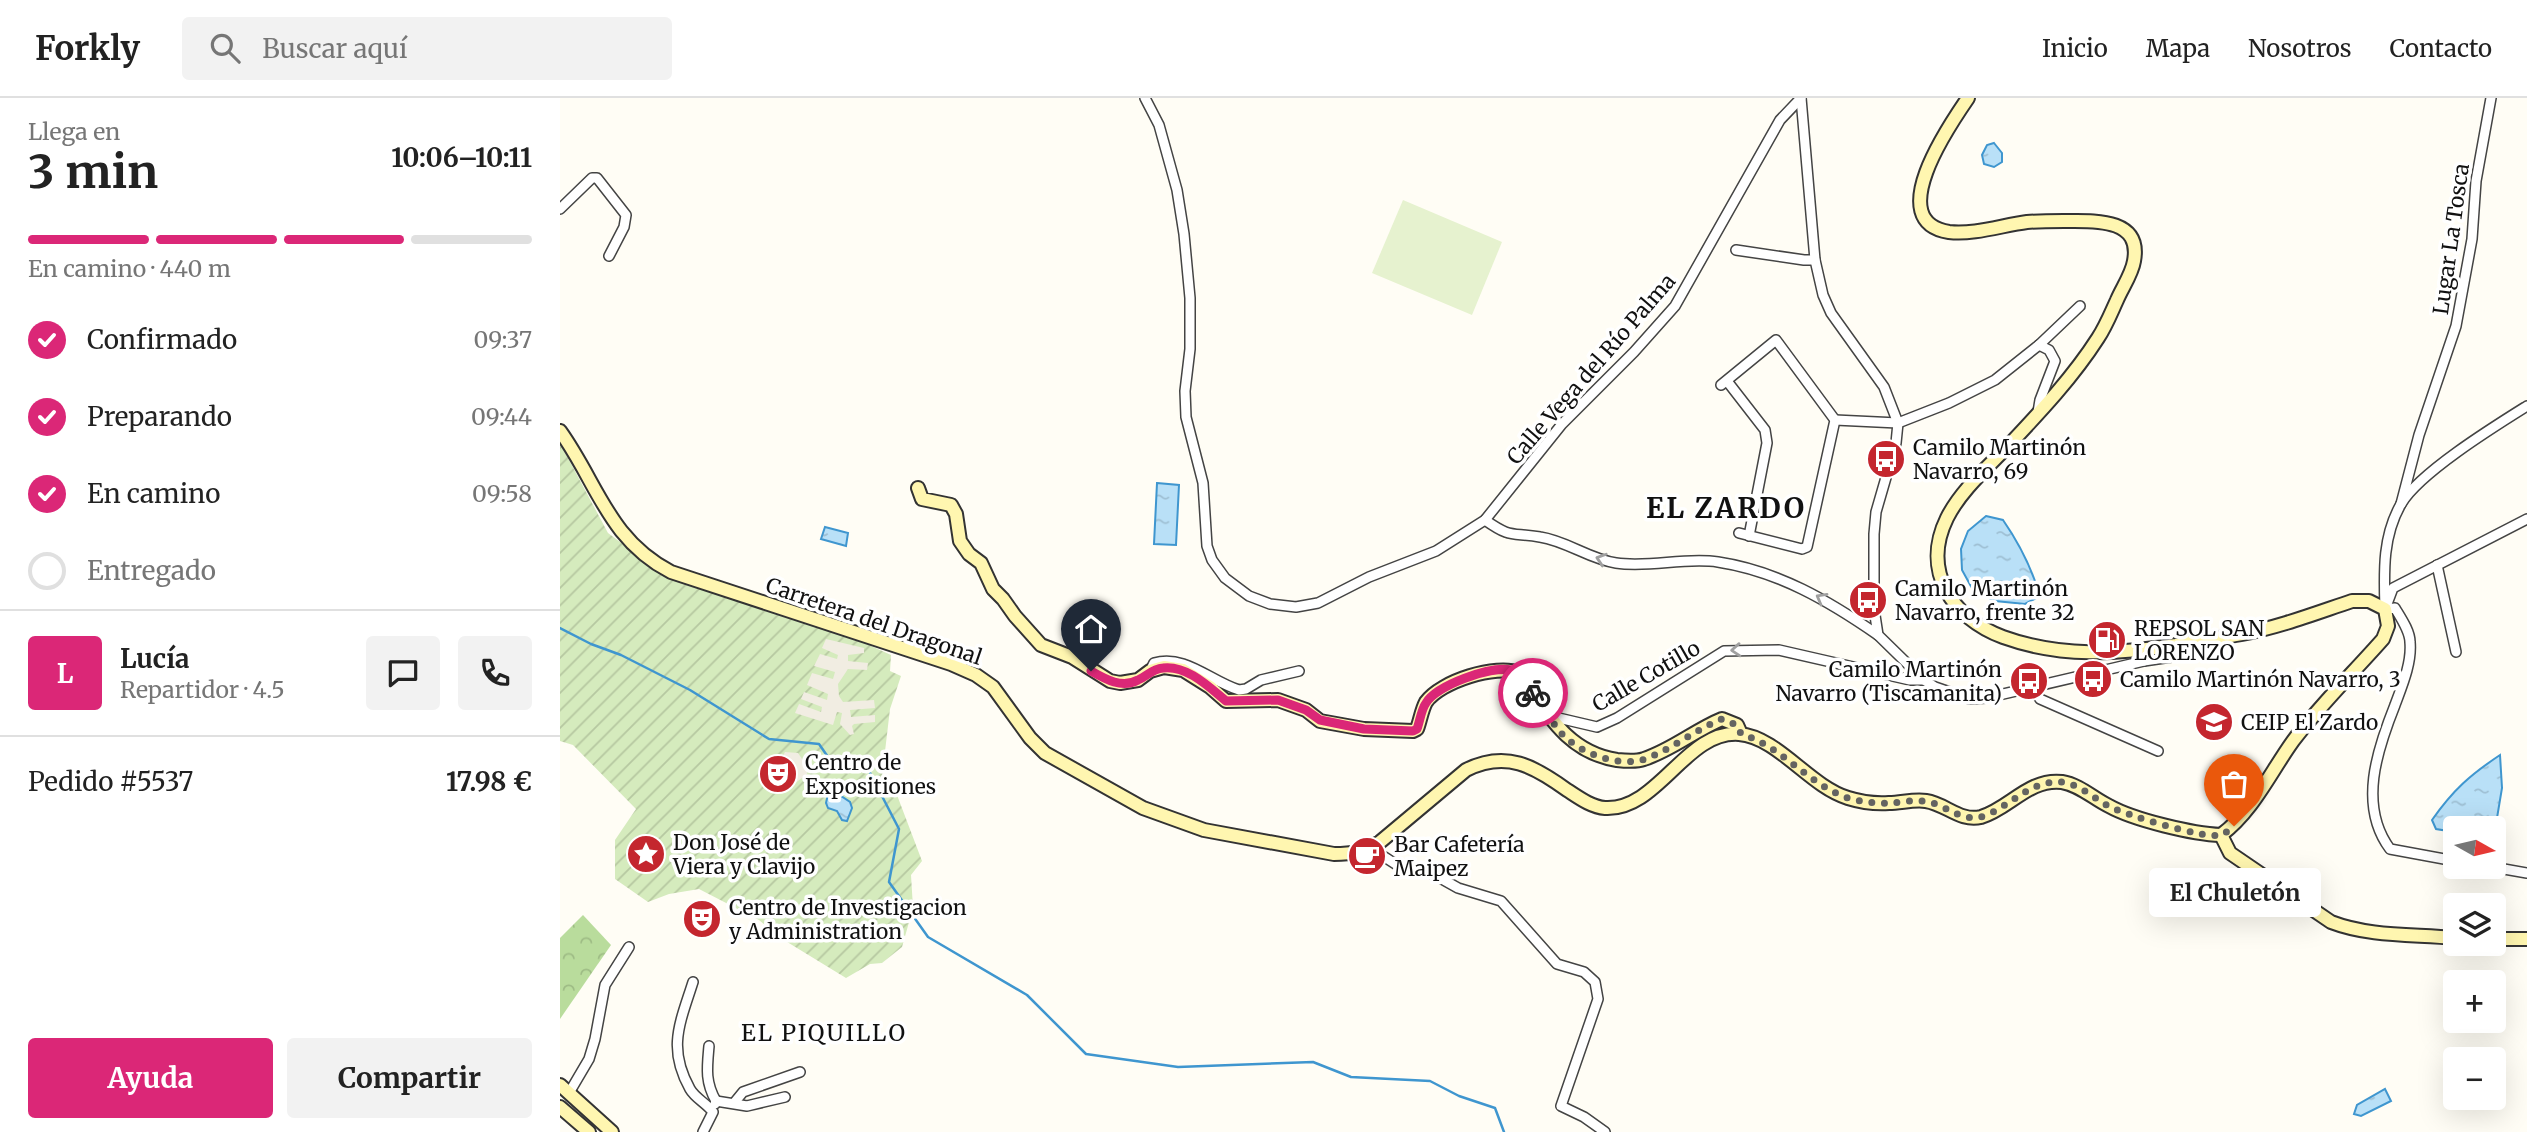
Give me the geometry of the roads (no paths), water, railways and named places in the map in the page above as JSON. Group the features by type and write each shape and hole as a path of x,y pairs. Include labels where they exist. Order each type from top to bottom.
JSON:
{"street":[{"name":"Calle Vega del Río Palma","path":"1145,98 1159,125 1177,190 1184,234 1191,298 1186,417 1203,483 1207,546 1212,560 1225,578 1248,596 1270,604 1296,607 1318,603 1369,577 1436,551 1485,520 1562,424 1634,352 1675,306 1690,284 1780,120 1801,98"},
{"path":"1801,98 1815,260 1822,295 1831,313 1884,387 1898,423 1896,443 1876,512 1874,609 1878,635"},
{"path":"1968,98 1932,159 1921,189 1919,207 1924,220 1936,228 1951,232 2030,222 2096,221 2115,225 2128,233 2134,244 2134,262 2100,336 2074,373 1968,488 1948,516 1939,538 1936,556 1939,577 1953,601 1973,621 2020,643 2073,653 2186,655"},
{"name":"Lugar La Tosca","path":"2401,504 2419,435 2456,326 2472,239 2476,181 2491,98"},
{"path":"560,209 592,177 597,178 626,215 624,228 609,256"},
{"path":"1736,250 1815,260"},
{"path":"1835,420 1898,423 1949,403 1995,380 2039,345 2080,306"},
{"path":"1776,340 1835,420 1807,547 1802,550 1744,534 1767,443 1765,430 1724,383 1776,340"},
{"path":"2038,415 2040,400 2055,360 2049,350 2039,345"},
{"path":"1366,851 1466,770 1480,762 1518,762 1539,769 1578,798 1600,808 1618,809 1637,801 1711,741 1727,735 1741,734 1756,738 1775,750 1819,784 1845,797 1870,803 1926,801 1958,816 1972,818 1984,816 2018,794 2039,785 2061,782 2079,788 2124,813 2202,835 2221,835 2234,826 2253,803 2294,740 2382,639 2388,626 2383,569 2388,538 2401,504 2423,479 2527,406"},
{"name":"Carretera del Dragonal","path":"560,431 573,449 614,524 632,545 654,563 671,572 951,664 976,675 993,687 1045,754 1164,817 1204,830 1334,854 1366,851"},
{"path":"918,488 922,499 951,505 956,514 960,541 969,554 981,563 993,589 1041,645 1072,657 1110,681 1129,684 1150,671 1164,667 1183,670 1226,701 1278,700 1306,710 1320,720 1364,729 1413,731 1417,729 1426,703 1447,686 1485,672 1509,670 1519,673 1562,733 1583,750 1604,758 1643,760 1722,719 1737,725 1741,734"},
{"path":"2385,609 2393,588 2527,519"},
{"path":"1485,520 1513,536 1540,537 1611,562 1721,562 1781,579 1829,602 1878,635 1924,680 1935,687 1970,699 2033,687 2143,656 2244,634 2352,601 2369,601 2385,609 2396,608 2410,638 2410,646 2402,686 2381,741 2375,767 2372,802 2380,836 2390,849 2443,859"},
{"path":"2437,565 2456,652"},
{"name":"Calle Cotillo","path":"1550,716 1597,727 1617,718 1724,651 1779,650 1924,680"},
{"path":"1150,671 1154,663 1178,661 1239,690 1261,680 1299,671"},
{"path":"2033,687 2040,699 2158,751"},
{"path":"2221,835 2230,853 2331,922 2376,934 2443,937"},
{"path":"1366,851 1383,856 1397,865 1433,874 1458,888 1501,901 1557,964 1584,972 1595,982 1598,999 1562,1106 1605,1132"},
{"path":"2506,869 2527,873"},
{"path":"2506,939 2527,939"},
{"path":"612,1132 565,1089 589,1059 605,985 629,947"},
{"path":"693,982 676,1039 680,1066 691,1092 713,1112"},
{"path":"703,1132 716,1101 708,1086 706,1072 709,1046"},
{"path":"734,1103 743,1091 800,1072"},
{"path":"716,1101 747,1107 785,1097"},
{"path":"561,1110 589,1132"}],"water":[{"path":"1994,143 2002,153 2002,162 1994,167 1984,164 1982,155 1987,145"},
{"path":"1157,483 1179,485 1176,545 1154,544"},
{"path":"1986,516 2003,520 2024,556 2040,596 2025,604 1995,601 1973,590 1962,570 1961,549 1968,531"},
{"path":"825,527 848,533 846,546 821,539"},
{"path":"2500,755 2502,788 2497,816 2443,816 2443,830 2436,829 2432,820 2471,776"},
{"path":"828,794 841,796 850,802 852,808 847,821 842,820 837,811 828,808"},
{"path":"2385,1089 2391,1101 2361,1116 2354,1114 2357,1105"}],"waterway":[{"path":"560,628 690,690 769,739 819,744 828,757 868,769 899,829 889,882 928,937 1027,995 1086,1054 1178,1067 1313,1062 1351,1077 1430,1081 1459,1096 1495,1108 1504,1132"}],"place":[{"name":"Camilo Martinón Navarro, 69","path":"1886,459"},
{"name":"Camilo Martinón Navarro, frente 32","path":"1868,600"},
{"name":"REPSOL SAN LORENZO","path":"2107,640"},
{"name":"Camilo Martinón Navarro, 3","path":"2093,679"},
{"name":"Camilo Martinón Navarro (Tiscamanita)","path":"2029,681"},
{"name":"CEIP El Zardo","path":"2214,722"},
{"name":"Centro de Expositiones","path":"778,774"},
{"name":"El Chuletón","path":"2234,826"},
{"name":"Don José de Viera y Clavijo","path":"646,854"},
{"name":"Bar Cafetería Maipez","path":"1367,856"},
{"name":"Centro de Investigacion y Administration","path":"702,919"}],"district":[{"name":"EL ZARDO","path":"1726,508"},
{"name":"EL PIQUILLO","path":"824,1032"}]}
